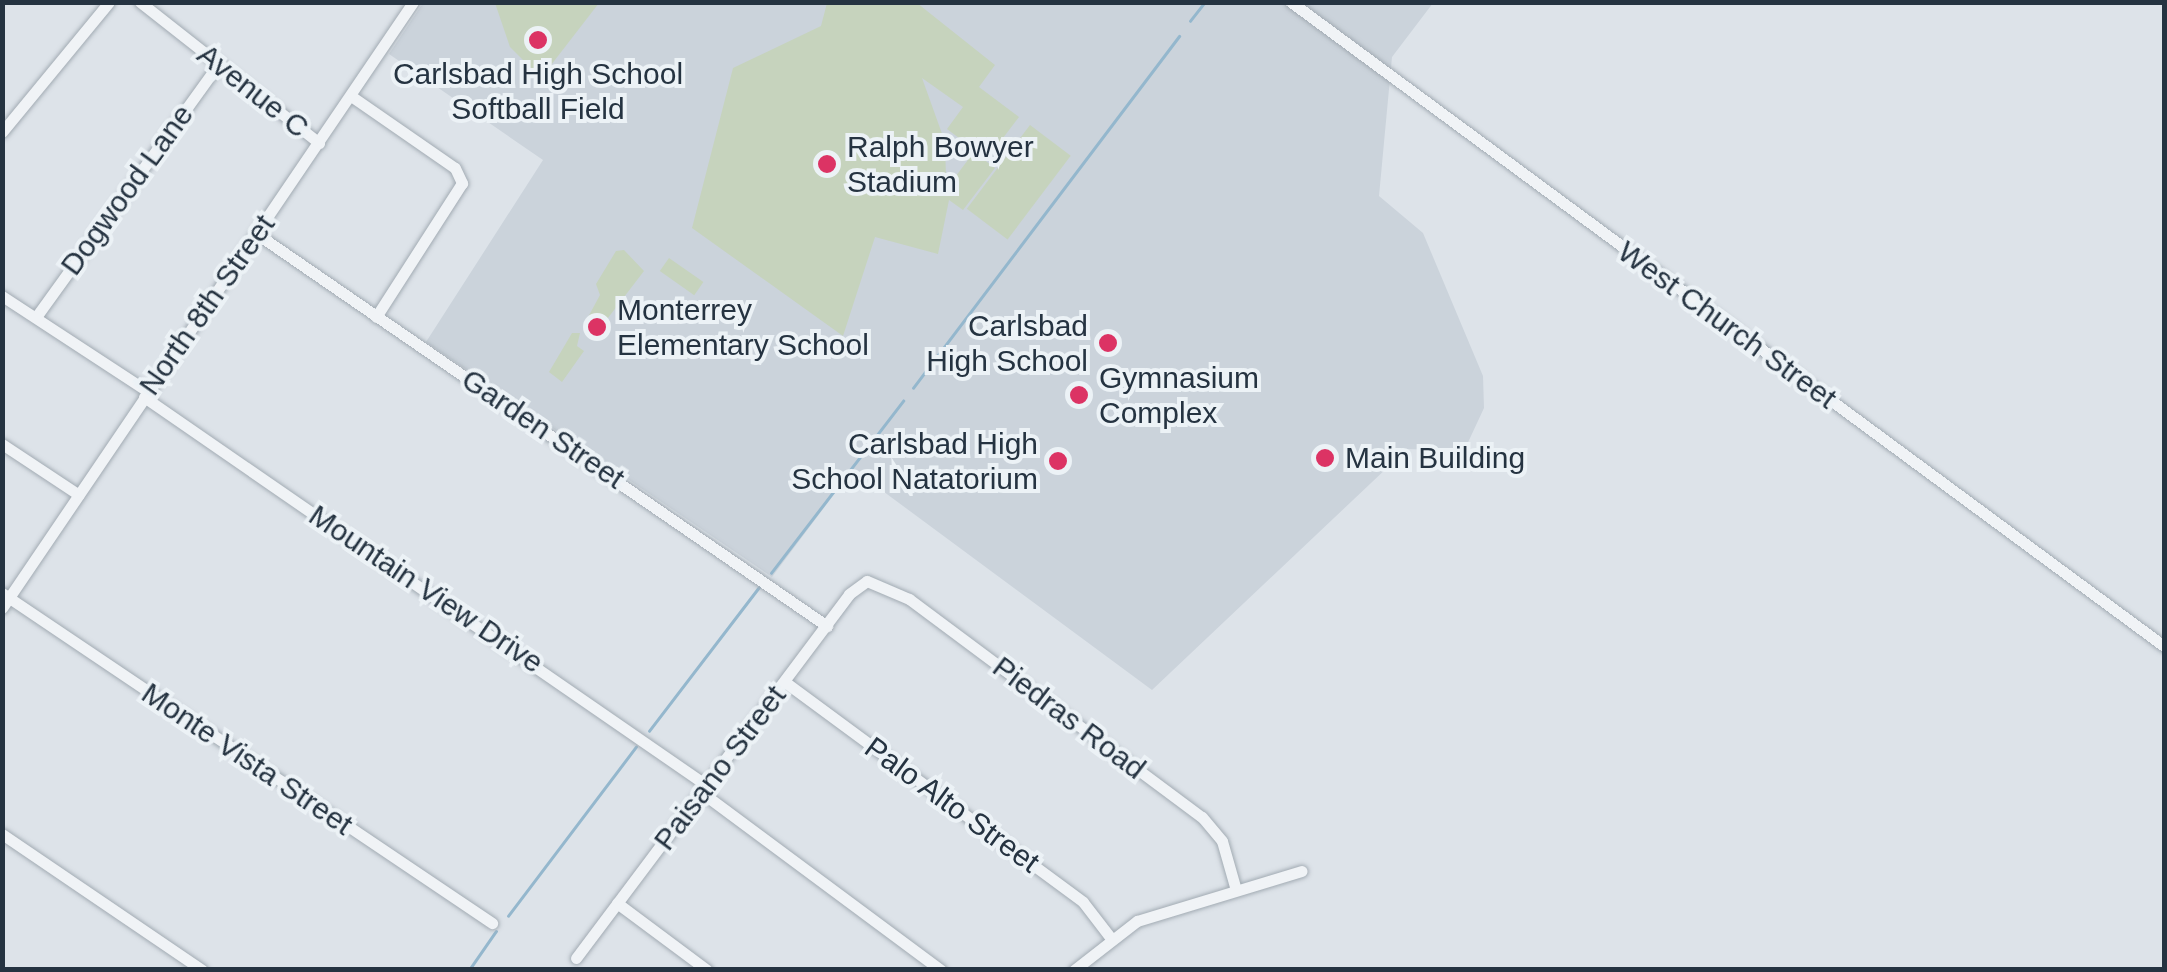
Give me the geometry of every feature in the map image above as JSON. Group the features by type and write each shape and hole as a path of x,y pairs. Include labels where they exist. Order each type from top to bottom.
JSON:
{"street":[{"path":"2,132 109,2"},
{"name":"Avenue C","path":"140,2 318,143"},
{"name":"West Church Street","path":"1291,2 2164,646"},
{"name":"North 8th Street","path":"5,600 351,96 407,5"},
{"name":"Dogwood Lane","path":"36,317 218,63"},
{"path":"351,96 455,168 462,183 376,318"},
{"name":"Garden Street","path":"257,234 827,626"},
{"name":"Mountain View Drive","path":"2,296 704,788 942,970"},
{"path":"2,444 79,495"},
{"name":"Paisano Street","path":"576,958 827,626 866,581"},
{"name":"Piedras Road","path":"866,581 882,582 909,600 1202,817 1222,841 1236,890"},
{"name":"Monte Vista Street","path":"5,600 492,924"},
{"name":"Palo Alto Street","path":"784,682 1083,902 1110,937"},
{"path":"2,834 202,970"},
{"path":"1074,970 1110,937 1150,916 1302,871"},
{"path":"617,903 707,970"}],"shaded area":[{"name":"Carlsbad High School","path":"423,3 1433,3 1392,57 1379,196 1423,233 1483,376 1484,408 1464,451 1407,449 1152,690 853,469 772,577 426,342 543,160 389,54"}],"green space":[{"name":"Carlsbad High School Softball Field","path":"495,2 599,3 541,78 510,47"},
{"name":"Ralph Bowyer Stadium","path":"827,3 917,3 995,65 979,87 1019,117 987,159 947,129 963,107 922,78 945,142 946,178 938,190 943,193 974,152 995,168 963,210 949,200 938,254 875,237 843,336 692,228 733,68 821,26"},
{"path":"1030,125 1071,156 1008,240 967,209"},
{"path":"624,250 644,271 601,327 587,319 600,295 596,284 616,251"},
{"path":"669,258 703,282 694,295 660,271"},
{"path":"572,333 580,333 577,346 584,351 562,382 549,372"}],"waterway":[{"path":"1190,21 1205,2"},
{"path":"913,388 1179,36"},
{"path":"771,573 903,401"},
{"path":"649,731 759,587"},
{"path":"508,916 636,747"},
{"path":"469,970 496,931"}],"place":[{"name":"Carlsbad High School Softball Field","path":"538,40"},
{"name":"Ralph Bowyer Stadium","path":"827,164"},
{"name":"Monterrey Elementary School","path":"597,327"},
{"name":"Carlsbad High School","path":"1108,343"},
{"name":"Gymnasium Complex","path":"1079,395"},
{"name":"Main Building","path":"1325,458"},
{"name":"Carlsbad High School Natatorium","path":"1058,461"}]}
